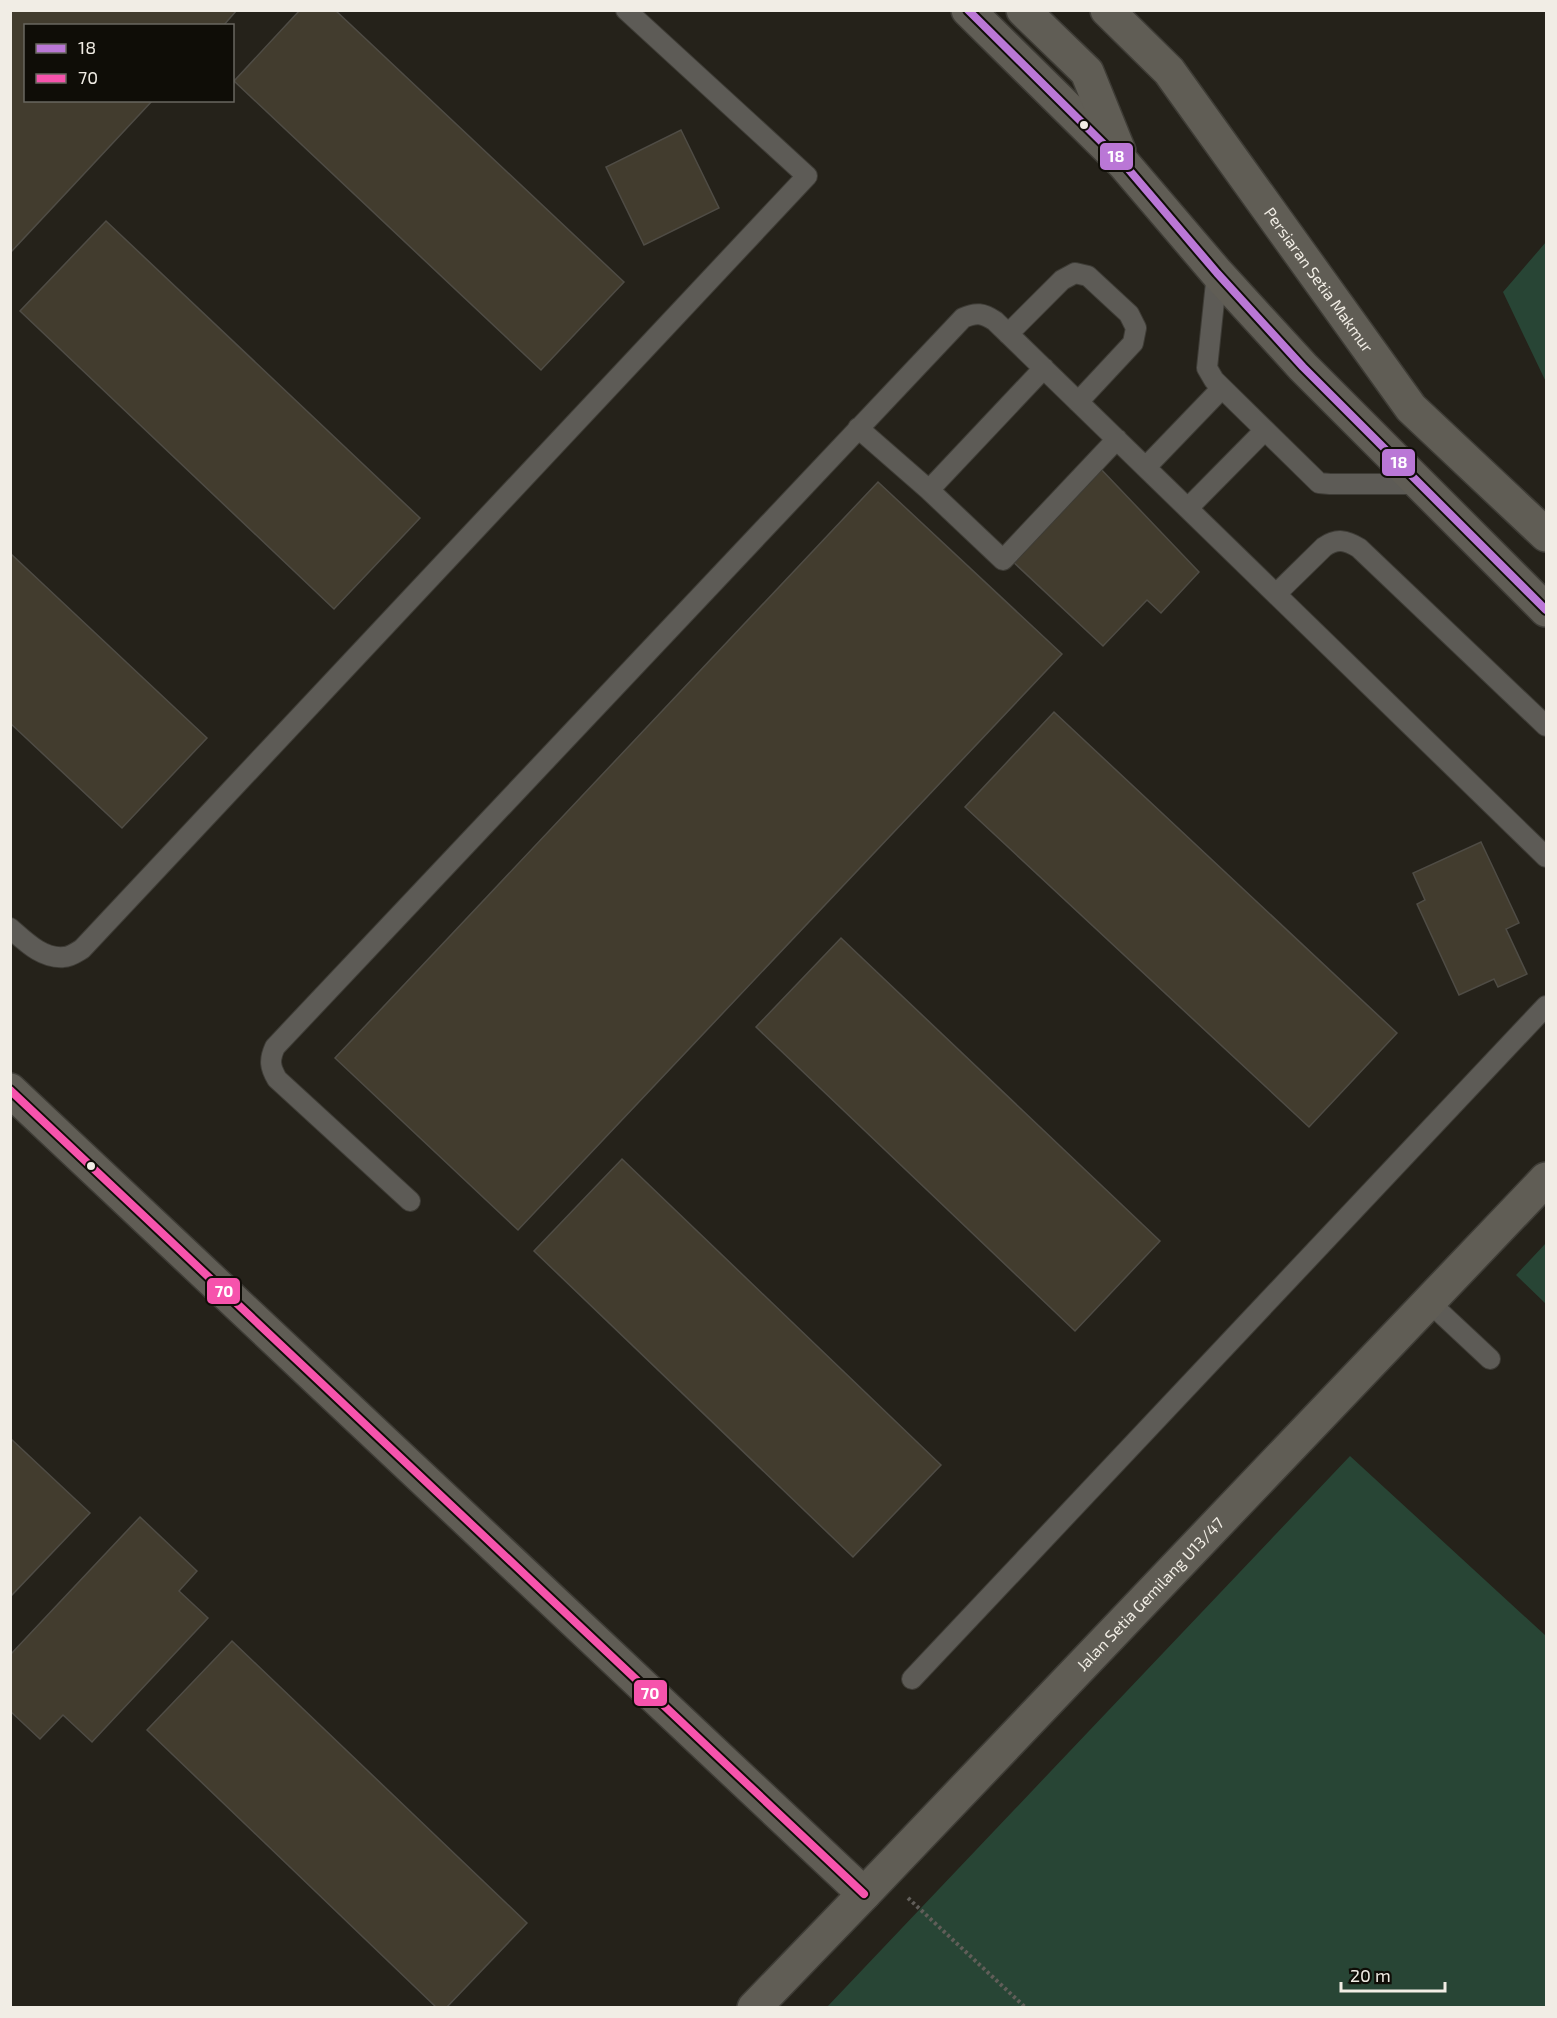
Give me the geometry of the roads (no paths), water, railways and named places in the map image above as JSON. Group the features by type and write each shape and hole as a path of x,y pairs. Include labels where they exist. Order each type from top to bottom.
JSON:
{"street":[{"path":"968,10 1124,164 1217,273 1303,367 1546,610"},
{"path":"1023,10 1087,72 1124,164"},
{"name":"Persiaran Setia Makmur","path":"1107,10 1169,71 1411,408 1546,535"},
{"path":"10,1090 873,1885"},
{"name":"Jalan Setia Gemilang U13/47","path":"753,2007 873,1885 1546,1179"}],"lane":[{"path":"10,928 44,954 65,957 82,950 807,176 626,10"},
{"path":"1008,334 1062,280 1075,273 1088,276 1129,314 1136,328 1133,343 1078,402"},
{"path":"1217,273 1207,368 1214,380 1319,483 1420,484"},
{"path":"410,1201 277,1079 271,1068 270,1058 275,1047 858,428 963,318 974,313 985,314 1044,368 1546,857"},
{"path":"929,490 1044,368"},
{"path":"1146,467 1222,388"},
{"path":"858,428 1004,560 1117,440"},
{"path":"1188,508 1265,430"},
{"path":"1276,594 1332,541 1342,540 1350,543 1359,548 1546,726"},
{"path":"912,1679 1546,1006"},
{"path":"1429,1302 1490,1359"}]}
